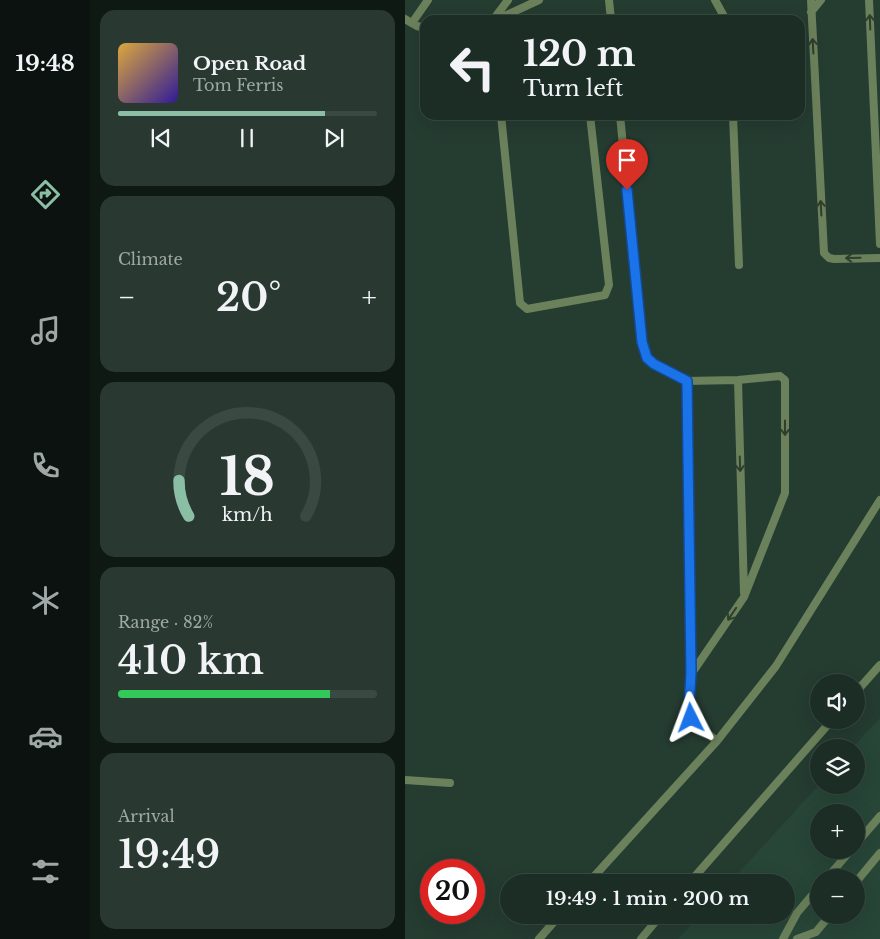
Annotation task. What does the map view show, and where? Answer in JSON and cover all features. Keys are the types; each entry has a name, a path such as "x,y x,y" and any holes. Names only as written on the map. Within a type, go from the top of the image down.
{"lane":[{"path":"409,21 428,0"},
{"path":"498,15 508,0"},
{"path":"506,15 539,0"},
{"path":"609,0 610,15"},
{"path":"715,0 723,15"},
{"path":"811,0 824,253 829,258 834,259 880,258"},
{"path":"811,12 821,0"},
{"path":"869,0 880,244"},
{"path":"871,43 880,43"},
{"path":"502,120 520,302 527,309 605,295 609,285 591,120"},
{"path":"620,120 642,342 647,358 654,364 687,381 738,380 780,376 785,380 785,493 744,597 691,673"},
{"path":"733,120 739,265"},
{"path":"738,380 744,597"},
{"path":"687,381 691,673 689,706 691,718 699,727 717,740"},
{"path":"596,874 717,740 776,666 880,500"},
{"path":"865,682 880,665"},
{"path":"697,874 824,729"},
{"path":"405,780 450,783"},
{"path":"865,834 880,816"},
{"path":"865,872 879,856"},
{"path":"835,869 843,859"},
{"path":"783,939 797,913 810,898"},
{"path":"539,939 552,924"},
{"path":"641,939 654,924"},
{"path":"797,939 817,932 823,924"}],"shaded area":[{"path":"880,718 880,939 678,939 692,924 795,924 795,874 737,874 811,794 865,794 865,739 860,739"}],"route":[{"path":"627,190 642,342 647,358 654,364 687,381 691,673 689,706 691,718"}]}
